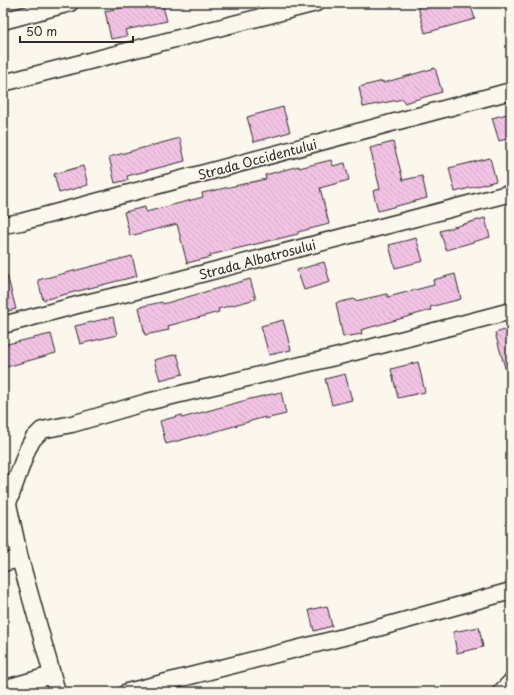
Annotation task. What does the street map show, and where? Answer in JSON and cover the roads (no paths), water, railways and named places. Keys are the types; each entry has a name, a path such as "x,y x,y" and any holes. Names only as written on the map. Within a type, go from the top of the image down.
{"street":[{"path":"3,21 70,3"},
{"path":"3,83 316,3"},
{"name":"Strada Occidentului","path":"3,225 21,222 511,91"},
{"name":"Strada Albatrosului","path":"3,325 511,193"},
{"path":"8,503 27,450 33,439 42,430 72,424 148,402 339,356 511,311"},
{"path":"3,481 20,559 57,692"},
{"path":"3,563 20,559"},
{"path":"127,692 367,631 511,591"},
{"path":"3,689 52,675"},
{"path":"501,692 511,682"}]}
